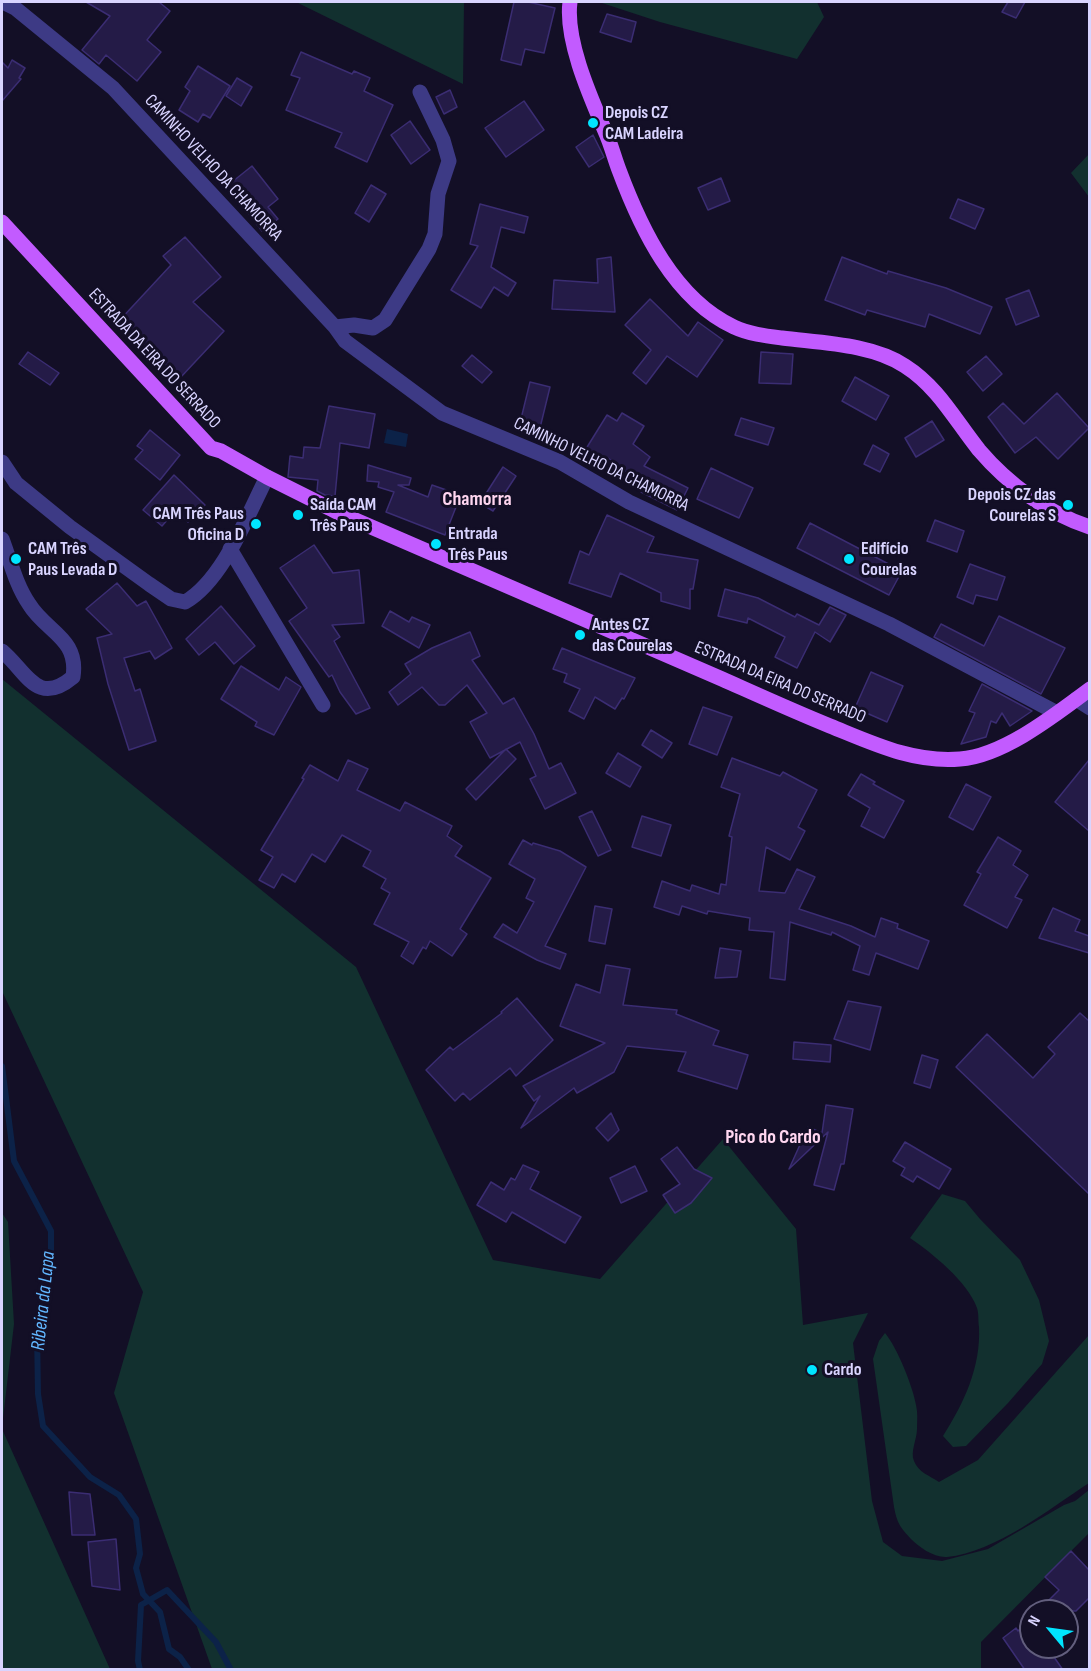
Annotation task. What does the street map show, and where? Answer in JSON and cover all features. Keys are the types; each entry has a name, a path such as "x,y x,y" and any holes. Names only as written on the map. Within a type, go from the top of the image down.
{"main road":[{"path":"570,2 572,39 598,118 619,171 643,226 665,263 687,293 703,308 742,329 757,334 880,353 905,365 936,391 979,450 1014,484 1050,510 1089,527"},
{"name":"ESTRADA DA EIRA DO SERRADO","path":"2,222 211,448 221,451 339,513 794,711 904,755 931,759 960,759 980,756 997,750 1057,713 1089,689"}],"street":[{"name":"CAMINHO VELHO DA CHAMORRA","path":"3,2 15,8 113,88 335,327 345,341 442,413 560,462 629,502 889,624 1057,713"},
{"path":"335,327 354,325 373,328 385,320 429,249 435,234 440,184 447,172 449,161 443,140 420,92"},
{"path":"2,462 16,483 37,501 140,578 171,598 185,602 199,594 218,571 267,477"},
{"path":"2,539 29,606 72,652 75,664 74,676 61,687 51,689 39,687 29,680 2,651"},
{"path":"230,549 323,705"},
{"path":"1076,699 1089,708"}],"green space":[{"path":"296,2 464,2 463,84"},
{"path":"599,2 817,2 824,17 797,59 660,22"},
{"path":"1089,154 1089,197 1071,173"},
{"path":"2,679 356,967 493,1260 600,1279 723,1139 796,1229 803,1325 868,1313 853,1343 872,1501 883,1542 902,1556 942,1561 988,1549 1064,1505 1075,1501 1089,1490 1089,1533 1024,1599 1019,1599 1019,1604 981,1642 981,1669 212,1669 114,1393 143,1292 2,991"},
{"path":"942,1194 965,1201 1020,1260 1039,1300 1049,1341 1042,1364 1008,1403 966,1446 953,1447 943,1436 958,1411 974,1370 979,1342 978,1310 958,1278 910,1238"},
{"path":"2,1213 8,1222 14,1324 2,1427"},
{"path":"885,1333 908,1378 917,1408 914,1461 921,1471 939,1482 978,1460 1089,1335 1089,1483 1021,1528 984,1547 942,1557 918,1545 902,1528 894,1507 873,1359 879,1341"},
{"path":"2,1429 110,1669 2,1669"}],"water":[{"path":"387,429 408,434 406,447 384,443"}],"building":[{"path":"86,2 159,2 170,11 147,40 161,52 137,81 106,55 99,64 82,50 110,16"},
{"path":"514,2 528,2 555,8 544,53 525,49 521,65 501,60"},
{"path":"1008,2 1025,2 1016,18 1002,12"},
{"path":"607,14 636,22 631,42 600,32"},
{"path":"301,52 352,74 354,71 370,78 364,91 393,105 367,162 335,147 342,133 286,110 300,78 291,75"},
{"path":"12,60 25,68 19,78 21,79 2,101 2,62 8,68"},
{"path":"198,66 230,86 210,118 203,114 198,122 179,110 190,91 185,87"},
{"path":"237,78 252,87 241,106 226,96"},
{"path":"450,90 457,107 444,114 436,97"},
{"path":"524,101 544,130 506,157 485,128"},
{"path":"410,121 430,150 411,164 391,135"},
{"path":"593,135 604,157 589,167 576,147"},
{"path":"252,166 278,199 268,207 278,219 262,231 227,186"},
{"path":"721,178 730,201 708,210 698,188"},
{"path":"371,185 386,194 369,222 355,213"},
{"path":"958,199 984,209 975,229 950,218"},
{"path":"480,204 528,217 524,233 501,227 491,267 516,283 508,296 494,287 481,308 451,290 478,246 470,244"},
{"path":"185,237 221,277 193,302 224,331 180,378 119,321 171,265 163,256"},
{"path":"611,257 615,312 552,309 554,280 598,283 597,259"},
{"path":"842,257 887,274 888,271 946,288 992,307 980,334 929,314 925,327 867,310 865,315 825,300"},
{"path":"1029,290 1039,316 1016,325 1006,299"},
{"path":"650,299 688,336 698,322 723,340 697,377 667,356 646,384 633,373 651,350 625,325"},
{"path":"28,352 59,373 50,385 19,364"},
{"path":"761,352 793,354 791,384 759,383"},
{"path":"472,355 492,372 482,383 462,366"},
{"path":"986,356 1002,374 983,391 967,372"},
{"path":"855,377 889,396 876,420 842,401"},
{"path":"530,382 550,387 539,432 519,427"},
{"path":"1057,393 1089,428 1058,459 1036,437 1015,453 988,417 1003,403 1024,424"},
{"path":"329,406 375,414 369,448 340,443 335,496 317,491 318,480 288,477 290,456 303,458 304,447 320,448"},
{"path":"622,413 644,426 633,444 650,457 644,466 688,488 677,510 641,492 644,485 608,458 604,464 584,452 607,415 617,421"},
{"path":"741,418 774,428 768,445 735,435"},
{"path":"932,421 944,440 916,457 905,438"},
{"path":"150,430 180,455 160,480 135,459 143,450 137,446"},
{"path":"873,445 889,454 880,472 864,464"},
{"path":"368,465 411,478 409,485 398,485 428,497 432,485 452,492 448,504 456,507 445,535 386,512 394,492 378,487 379,482 367,481"},
{"path":"503,467 516,476 493,511 480,503"},
{"path":"711,468 753,488 739,518 697,499"},
{"path":"174,475 205,505 188,522 176,510 162,526 143,510"},
{"path":"607,515 654,537 647,552 698,560 693,589 690,589 690,609 661,601 661,593 620,573 611,597 569,583 580,551 589,555"},
{"path":"935,520 964,531 957,552 927,541"},
{"name":"Edifício Courelas","path":"810,523 902,571 889,595 797,548"},
{"path":"314,545 333,573 359,570 364,623 332,625 340,637 334,641 370,708 356,714 340,692 332,675 329,677 289,621 307,608 280,568"},
{"path":"970,564 1005,577 997,600 976,595 973,604 957,597"},
{"path":"117,583 137,606 146,601 172,648 155,659 150,651 124,658 135,691 140,689 156,741 129,750 108,684 97,638 112,634 86,609"},
{"path":"725,589 758,598 795,617 797,614 819,625 830,607 846,615 830,642 815,632 797,668 775,657 785,637 748,618 747,623 718,616"},
{"path":"221,606 255,646 234,664 215,642 199,655 186,639"},
{"path":"390,611 409,622 412,617 430,625 419,648 382,626"},
{"path":"999,616 1065,648 1041,694 934,637 941,624 984,646"},
{"path":"470,632 480,656 472,660 503,704 514,698 534,734 549,769 561,763 576,793 545,809 530,779 536,776 520,742 490,758 470,722 487,713 467,685 445,705 439,705 422,687 398,705 389,692 411,674 405,664 432,648"},
{"path":"562,648 635,678 624,699 622,698 615,709 595,697 584,719 569,711 580,689 564,682 567,674 553,669"},
{"path":"241,666 279,690 286,677 301,687 274,735 255,726 257,722 221,699"},
{"path":"871,672 903,686 887,722 855,708"},
{"path":"982,684 1032,711 1010,726 1002,713 996,723 991,721 986,737 961,744 975,713 969,711"},
{"path":"703,707 732,717 717,755 689,744"},
{"path":"651,730 672,743 662,758 642,745"},
{"path":"506,749 516,759 476,800 466,789"},
{"path":"618,753 641,767 630,787 606,773"},
{"path":"732,758 780,776 783,772 817,790 798,827 805,831 790,860 766,847 759,891 785,893 797,869 815,877 799,909 851,926 875,937 881,918 898,924 897,928 929,941 918,969 876,953 869,975 853,970 860,946 832,932 831,935 790,922 785,980 770,978 774,932 749,930 750,918 708,911 707,914 682,906 679,915 654,907 662,881 690,891 692,885 719,894 721,884 726,885 732,837 729,836 740,794 721,787"},
{"path":"348,760 368,769 357,790 400,811 405,802 452,826 447,836 462,846 455,856 491,878 460,929 467,934 452,956 430,941 426,949 423,947 413,964 401,956 409,942 374,924 390,893 381,888 386,879 363,866 371,851 342,835 325,862 312,854 295,882 282,874 274,888 259,880 273,857 261,850 310,765 338,781"},
{"path":"1089,760 1089,831 1055,802"},
{"path":"861,774 875,782 873,784 904,801 884,838 861,826 870,808 848,795"},
{"path":"966,784 991,797 973,830 949,817"},
{"path":"592,811 611,850 598,856 579,817"},
{"path":"642,816 671,825 661,856 632,847"},
{"path":"998,837 1021,851 1013,865 1028,875 1015,897 1022,900 1007,928 964,905 981,874 977,872"},
{"path":"523,840 532,845 533,843 560,851 586,867 545,946 566,954 560,969 537,960 494,937 503,924 517,933 534,902 526,898 535,879 509,864"},
{"path":"595,906 612,909 605,944 589,941"},
{"path":"1053,908 1080,920 1075,931 1089,936 1089,953 1039,938"},
{"path":"720,948 741,951 737,977 715,978"},
{"path":"606,965 630,969 623,1005 677,1010 676,1014 719,1031 713,1045 748,1055 737,1089 678,1071 686,1052 627,1046 614,1072 577,1093 574,1088 521,1128 540,1096 534,1101 523,1086 605,1043 560,1026 576,984 600,993"},
{"path":"517,998 553,1040 516,1076 510,1068 470,1100 463,1093 455,1101 426,1070 450,1047 453,1050 502,1013"},
{"path":"848,1001 881,1007 870,1050 834,1039"},
{"path":"1080,1013 1089,1021 1089,1194 956,1067 987,1034 1033,1078 1055,1054 1048,1047"},
{"path":"794,1042 831,1045 830,1062 793,1059"},
{"path":"922,1055 938,1060 930,1088 914,1083"},
{"path":"826,1105 853,1109 844,1164 841,1164 834,1190 814,1185 828,1132 789,1169 808,1127 822,1133"},
{"path":"611,1113 619,1130 608,1141 596,1128"},
{"path":"905,1142 951,1169 939,1189 917,1176 913,1182 901,1175 905,1168 893,1161"},
{"path":"677,1147 694,1169 712,1178 691,1203 675,1213 663,1195 680,1184 661,1159"},
{"path":"523,1165 539,1172 530,1189 581,1217 565,1243 512,1212 506,1222 477,1205 491,1182 504,1190 511,1178 515,1180"},
{"path":"635,1166 647,1191 621,1203 610,1178"},
{"path":"69,1492 90,1494 95,1535 72,1535"},
{"path":"116,1539 120,1590 92,1586 88,1542"},
{"path":"1071,1551 1089,1570 1089,1598 1079,1608 1079,1599 1050,1599 1059,1590 1045,1577"},
{"path":"1016,1628 1019,1659 1055,1659 1063,1670 1025,1670 1003,1638"}],"waterway":[{"name":"Ribeira da Lapa","path":"2,1066 14,1161 51,1231 51,1270 37,1331 38,1394 43,1426 90,1477 119,1495 136,1519 140,1554 136,1568 143,1594 160,1612 169,1649 180,1657 189,1670"},
{"path":"140,1670 138,1661 141,1605 167,1590 216,1642 231,1670"}],"place":[{"name":"Depois CZ CAM Ladeira","path":"593,123"},
{"name":"Depois CZ das Courelas S","path":"1068,505"},
{"name":"Saída CAM Três Paus","path":"298,515"},
{"name":"CAM Três Paus Oficina D","path":"256,524"},
{"name":"Entrada Três Paus","path":"436,544"},
{"name":"CAM Três Paus Levada D","path":"16,559"},
{"name":"Edifício Courelas","path":"849,559"},
{"name":"Antes CZ das Courelas","path":"580,635"},
{"name":"Cardo","path":"812,1370"}],"district":[{"name":"Chamorra","path":"477,500"},
{"name":"Pico do Cardo","path":"773,1138"}]}
